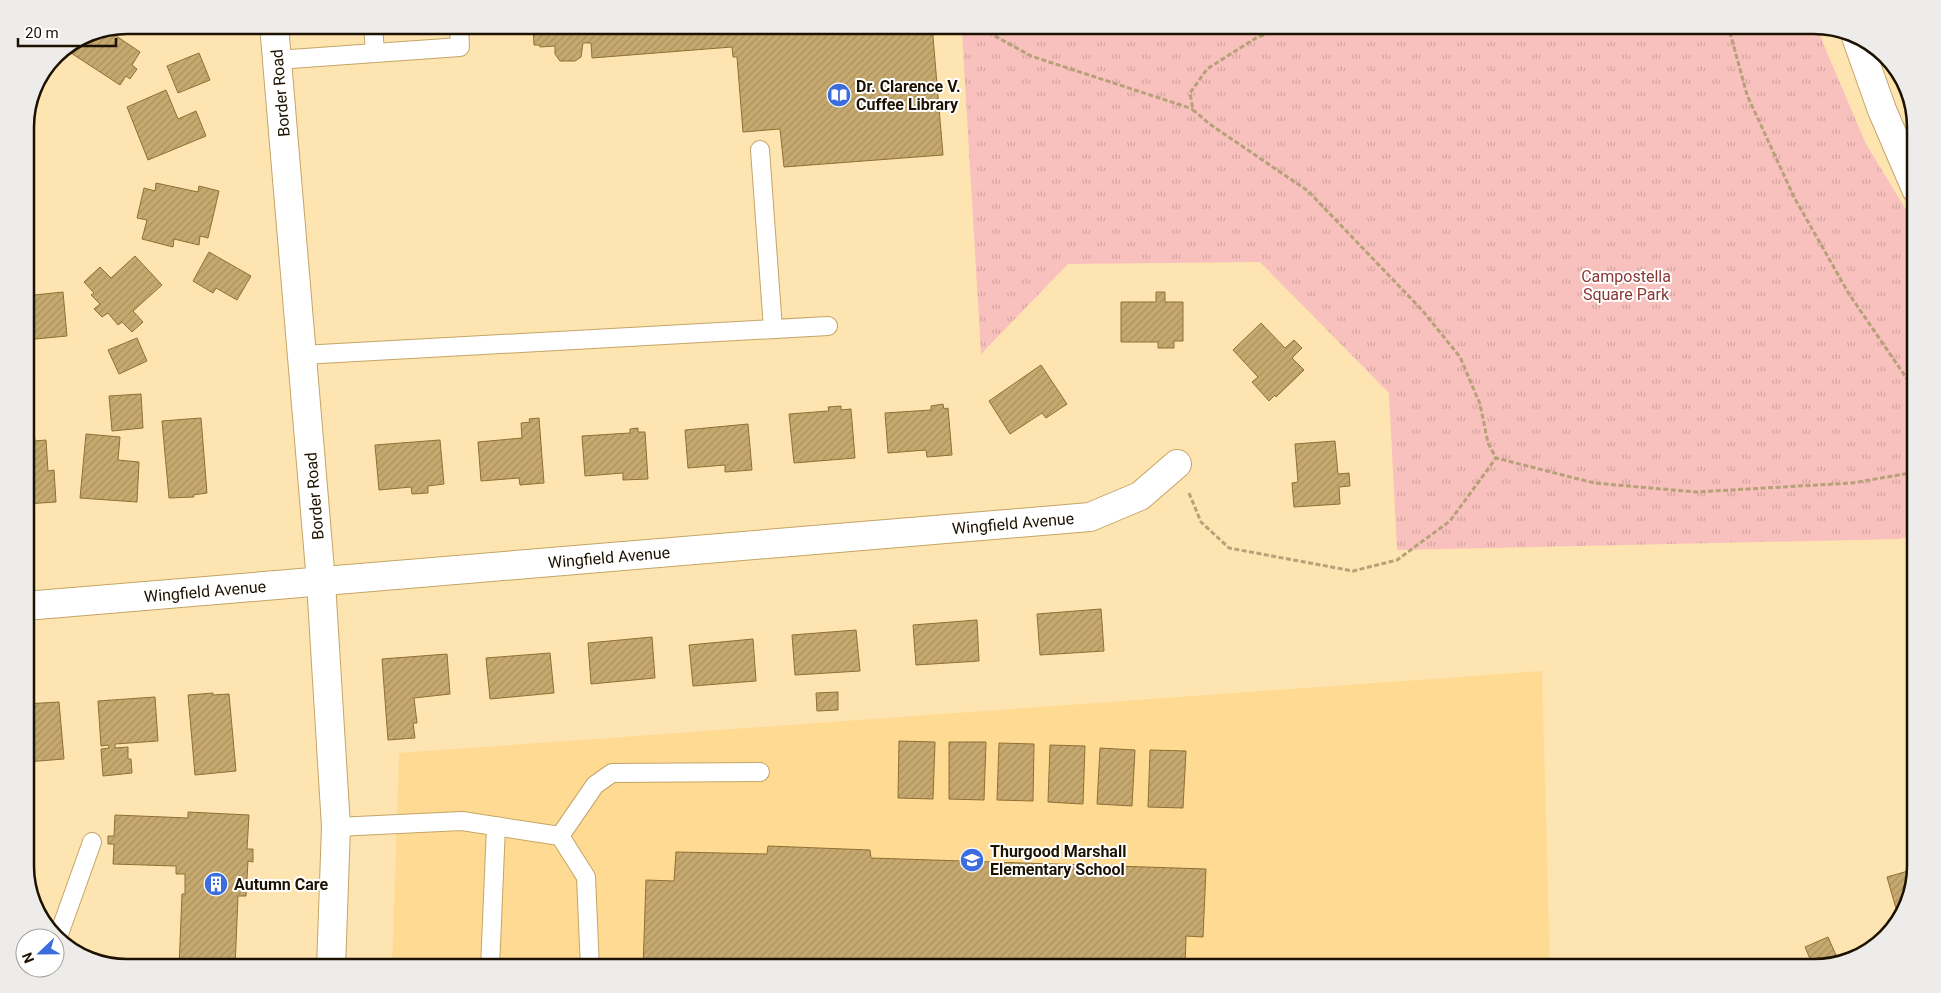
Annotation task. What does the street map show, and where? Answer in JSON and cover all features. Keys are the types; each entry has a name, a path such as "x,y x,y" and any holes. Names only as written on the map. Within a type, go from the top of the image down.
{"street":[{"name":"Border Road","path":"275,34 321,582 336,827 331,959"},
{"path":"1859,45 1882,110 1907,168"},
{"name":"Wingfield Avenue","path":"34,605 1090,517 1140,496 1177,464"}],"lane":[{"path":"374,34 375,53"},
{"path":"277,60 460,47 459,34"},
{"path":"760,150 773,329"},
{"path":"302,355 828,326"},
{"path":"560,836 595,785 612,773 760,772"},
{"path":"336,827 462,821 560,836 586,877 590,959"},
{"path":"490,959 496,826"},
{"path":"61,928 92,842"}],"path":[{"path":"991,34 1031,56 1193,110 1308,191 1422,310 1460,357 1480,404 1488,443 1496,458 1594,483 1696,492 1852,484 1907,474"},
{"path":"1193,110 1190,93 1207,69 1256,38 1267,34"},
{"path":"1730,34 1747,94 1794,197 1849,294 1907,379"},
{"path":"1177,464 1202,522 1229,548 1353,571 1397,560 1450,521 1496,458"}],"shaded area":[{"name":"Thurgood Marshall Elementary School","path":"1542,671 1550,959 392,959 399,753"}],"green space":[{"name":"Campostella Square Park","path":"962,34 1820,34 1866,144 1907,211 1907,537 1899,539 1397,550 1389,393 1260,262 1068,264 981,354"}],"building":[{"name":"Dr. Clarence V. Cuffee Library","path":"533,34 933,34 943,155 784,167 780,129 743,132 737,57 733,57 732,47 592,58 591,43 583,43 581,57 575,61 560,61 555,54 555,46 540,47 539,45 534,45"},
{"path":"115,35 140,52 132,65 137,69 130,79 126,76 120,85 71,53 85,43"},
{"path":"199,53 210,80 178,93 167,66"},
{"path":"166,90 178,119 196,111 206,136 148,160 127,107"},
{"path":"156,183 198,192 199,186 219,191 208,238 200,236 199,245 174,239 173,247 142,239 147,220 137,218 144,188 155,191"},
{"path":"209,252 251,276 237,300 216,288 213,293 193,281"},
{"path":"135,256 162,285 133,311 143,322 132,332 122,322 118,325 108,313 102,317 94,309 100,304 91,295 94,293 84,282 100,267 111,278"},
{"path":"63,292 67,336 34,339 34,295"},
{"path":"1156,292 1165,292 1165,302 1183,302 1183,341 1174,341 1174,348 1158,348 1158,342 1121,342 1121,302 1156,302"},
{"path":"1261,323 1285,348 1294,340 1302,348 1292,358 1304,370 1276,397 1275,395 1269,401 1252,382 1258,377 1233,350"},
{"path":"137,338 147,361 119,374 108,350"},
{"path":"1041,365 1067,404 1046,418 1042,413 1010,434 989,401"},
{"path":"141,394 143,428 112,431 109,396"},
{"path":"943,404 944,409 948,408 952,455 927,457 926,450 888,453 885,413 931,410 931,406"},
{"path":"841,406 841,410 851,409 855,458 794,463 789,414 829,411 828,407"},
{"path":"201,418 207,493 193,495 194,497 169,498 162,421"},
{"path":"539,418 544,483 520,485 519,478 481,481 478,442 522,438 521,423 530,422 529,419"},
{"path":"748,424 752,470 725,472 725,465 688,468 685,430"},
{"path":"638,428 638,432 645,432 648,479 623,480 623,473 585,476 582,436 630,433 630,429"},
{"path":"34,431 35,441 46,440 48,471 54,470 56,502 34,503"},
{"path":"86,434 120,437 118,460 139,462 137,502 80,498"},
{"path":"440,440 444,484 428,486 428,493 412,494 411,487 379,490 375,445"},
{"path":"1335,441 1338,474 1349,473 1350,486 1339,487 1340,504 1294,507 1292,483 1298,482 1295,444"},
{"path":"1101,609 1104,651 1040,655 1037,614"},
{"path":"977,620 979,661 916,665 913,625"},
{"path":"856,630 860,671 795,675 792,635"},
{"path":"652,637 655,678 591,684 588,643"},
{"path":"753,639 756,681 693,686 689,645"},
{"path":"550,653 554,693 490,699 486,658"},
{"path":"447,654 450,694 414,698 417,723 413,723 415,738 388,740 382,659"},
{"path":"838,692 838,710 817,711 816,693"},
{"path":"213,693 213,695 229,694 236,771 195,775 188,695"},
{"path":"155,697 158,741 115,744 115,748 128,747 128,759 131,759 132,773 103,776 101,749 109,748 108,745 101,746 98,701"},
{"path":"59,702 64,759 34,761 34,703"},
{"path":"899,741 935,742 933,799 898,798"},
{"path":"949,742 986,742 984,800 949,799"},
{"path":"999,743 1034,744 1033,801 997,800"},
{"path":"1050,745 1085,746 1083,804 1048,802"},
{"path":"1100,748 1135,750 1132,806 1097,804"},
{"path":"1150,750 1186,751 1183,808 1148,807"},
{"name":"Autumn Care","path":"188,812 249,815 247,849 253,849 253,862 248,861 246,896 238,896 235,959 179,959 182,894 185,894 185,874 176,874 176,866 113,864 114,844 108,844 108,836 114,836 115,815 188,818"},
{"path":"768,846 870,850 871,858 1206,869 1203,937 1186,936 1185,959 643,959 646,880 674,881 676,852 767,854"},
{"path":"1907,871 1905,885 1897,910 1887,877"},
{"path":"1828,937 1837,956 1810,959 1805,947"}],"place":[{"name":"Dr. Clarence V. Cuffee Library","path":"839,95"},
{"name":"Thurgood Marshall Elementary School","path":"972,860"},
{"name":"Autumn Care","path":"216,884"}]}
